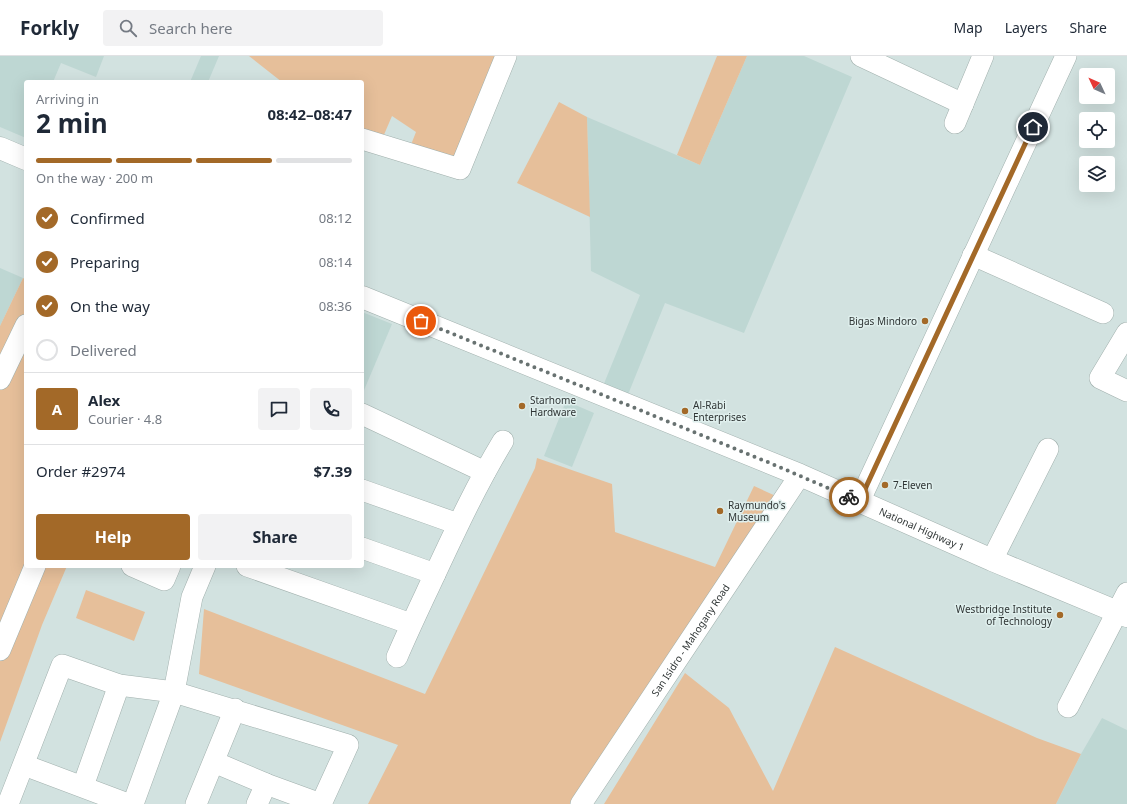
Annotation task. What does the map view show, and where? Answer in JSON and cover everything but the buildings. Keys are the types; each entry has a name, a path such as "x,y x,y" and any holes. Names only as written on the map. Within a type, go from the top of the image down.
{"highway":[{"path":"0,148 24,158"},
{"name":"National Highway 1","path":"364,298 800,475 992,560 1124,607"}],"street":[{"path":"364,140 460,169 506,56"},
{"path":"861,56 963,104"},
{"path":"955,123 983,56"},
{"path":"859,502 1066,56"},
{"path":"973,255 1103,313"},
{"path":"0,379 24,329"},
{"path":"1127,333 1100,378 1127,391"},
{"path":"364,415 485,472"},
{"path":"397,657 458,524 503,441"},
{"path":"992,560 1048,448"},
{"name":"San Isidro - Mahogany Road","path":"581,804 800,475"},
{"path":"364,491 458,524"},
{"path":"364,549 435,574"},
{"path":"0,650 34,568"},
{"path":"137,568 164,580 169,568"},
{"path":"133,804 174,692 192,597 204,568"},
{"path":"260,568 411,624"},
{"path":"1068,707 1124,607"},
{"path":"8,804 62,665 119,684 174,692 235,709 348,745 321,804 266,784 214,762"},
{"path":"83,786 119,684"},
{"path":"196,804 235,709"},
{"path":"24,765 128,804"},
{"path":"257,804 266,784"}],"shaded area":[{"path":"0,56 104,56 96,77 61,63 54,80 24,80 24,137 0,127"},
{"path":"201,56 219,56 209,80 191,80"},
{"path":"249,56 510,56 463,179 405,160 416,132 392,116 380,144 364,138 364,80 279,80"},
{"path":"717,56 747,56 700,165 677,155"},
{"path":"747,56 804,56 852,77 744,333 665,303 627,397 603,386 640,295 591,271 587,117 700,165"},
{"path":"559,102 587,117 590,217 517,183"},
{"path":"0,268 23,278 0,326"},
{"path":"23,278 24,568 66,568 42,625 0,742 0,326"},
{"path":"364,313 392,324 364,390"},
{"path":"566,401 594,413 572,467 544,456"},
{"path":"537,458 612,484 615,532 715,567 754,486 778,497 573,804 368,804 398,745 199,674 204,609 425,694 535,468"},
{"path":"86,590 145,612 134,641 76,618"},
{"path":"835,647 1037,738 1081,754 1056,804 604,804 685,673 729,708 773,791"},
{"path":"1102,718 1127,730 1127,804 1056,804 1081,754"}],"way so far":[{"path":"421,321 800,475 849,497"}],"place":[{"name":"Bigas Mindoro","path":"925,321"},
{"name":"Starhome Hardware","path":"522,406"},
{"name":"Al-Rabi Enterprises","path":"685,411"},
{"name":"7-Eleven","path":"885,485"},
{"name":"Raymundo's Museum","path":"720,511"},
{"name":"Westbridge Institute of Technology","path":"1060,615"}],"route":[{"path":"849,497 859,502 1033,127"}]}
